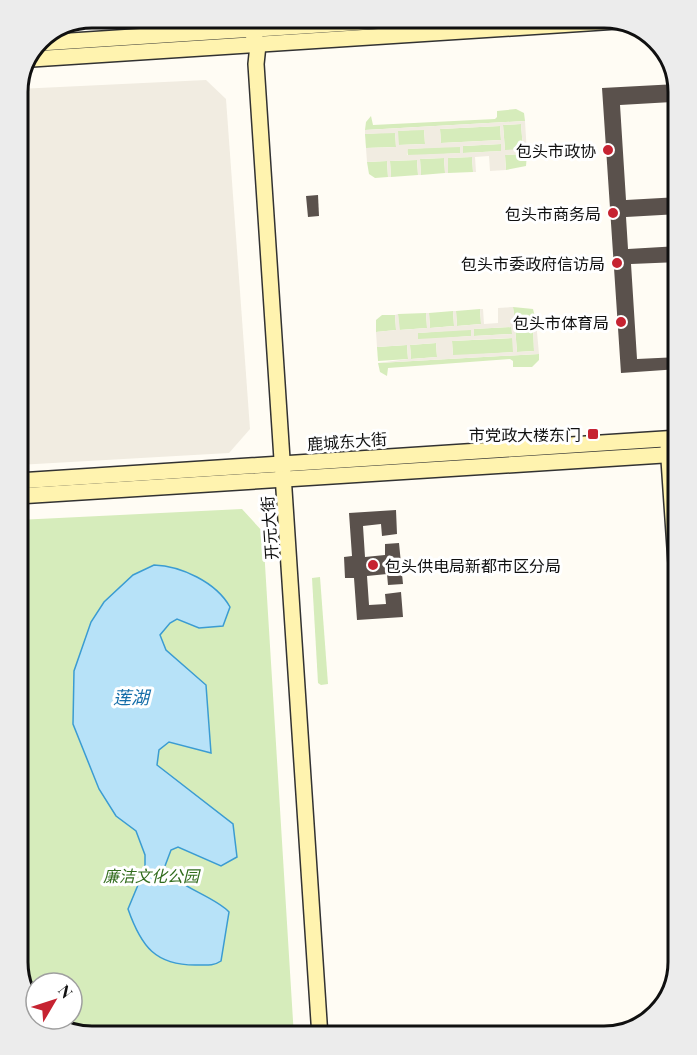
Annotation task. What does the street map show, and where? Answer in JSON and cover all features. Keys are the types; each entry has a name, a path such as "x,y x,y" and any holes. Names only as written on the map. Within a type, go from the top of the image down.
{"main road":[{"path":"53,42 203,28"},
{"name":"开元大街","path":"252,28 258,45 256,64 319,1026"},
{"path":"39,59 501,29"},
{"name":"鹿城东大街","path":"29,495 668,439"},
{"name":"鹿城东大街","path":"29,481 668,454"}],"green space":[{"path":"516,109 524,113 525,121 365,130 366,122 371,116 373,125 495,119 497,111"},
{"path":"521,124 523,150 505,150 503,125"},
{"path":"500,126 501,140 441,143 440,129"},
{"path":"424,129 425,144 398,145 398,131"},
{"path":"395,132 396,147 366,148 365,134"},
{"path":"501,144 502,151 463,153 463,146"},
{"path":"460,146 461,153 408,156 407,149"},
{"path":"527,154 526,166 506,170 505,155"},
{"path":"472,157 473,172 448,173 447,158"},
{"path":"444,158 445,173 421,175 420,159"},
{"path":"417,160 418,175 391,177 390,161"},
{"path":"387,161 388,177 375,178 369,174 367,162"},
{"path":"513,307 533,309 536,321 515,323"},
{"path":"480,309 481,324 457,326 456,311"},
{"path":"453,311 454,326 430,328 429,313"},
{"path":"426,313 427,328 399,330 398,314"},
{"path":"382,315 395,315 396,330 376,332 376,320"},
{"path":"533,326 534,351 517,352 515,327"},
{"path":"512,327 512,334 474,336 473,329"},
{"path":"471,329 471,336 418,340 418,333"},
{"path":"513,338 513,352 453,356 452,341"},
{"path":"436,343 437,357 411,359 410,345"},
{"path":"407,345 408,359 378,361 377,347"},
{"path":"539,354 539,360 532,367 513,367 513,361 510,359 388,368 387,376 380,372 378,363"},
{"name":"廉洁文化公园","path":"242,509 263,532 293,1026 84,1025 84,971 29,971 29,519"},
{"path":"320,577 328,684 321,685 318,683 312,578"}],"shaded area":[{"path":"206,80 226,99 250,429 229,453 29,464 29,88"},
{"path":"525,121 527,154 505,155 506,170 490,171 489,156 475,157 476,172 473,172 472,157 448,158 448,173 445,173 444,158 420,159 421,175 418,175 417,160 390,161 391,177 388,177 387,161 367,162 366,148 396,147 395,133 365,134 365,130","holes":["521,124 523,149 505,150 503,125","500,126 501,140 441,143 440,129","424,130 425,144 399,145 398,131","501,144 501,151 463,153 463,146","460,147 460,153 407,155 408,149"]},
{"path":"513,307 515,322 536,321 539,354 378,363 408,359 407,345 377,347 376,332 396,330 395,315 398,314 400,330 427,328 426,313 429,313 430,328 454,326 453,311 456,311 457,326 481,324 480,309 483,309 484,324 498,323 498,308","holes":["533,326 534,351 517,352 515,327","511,327 512,334 474,336 474,329","471,330 471,336 418,339 418,333","512,338 513,352 453,355 452,341","436,343 437,357 411,359 410,345"]}],"water":[{"name":"莲湖","path":"154,565 175,568 197,577 216,590 230,607 223,626 199,628 177,619 170,623 160,635 166,650 206,685 211,753 169,742 159,750 157,765 233,824 237,857 221,866 178,847 171,850 165,866 176,879 229,912 221,961 213,964 171,962 152,951 138,933 128,909 145,868 145,855 136,831 116,816 99,789 73,724 74,671 91,622 104,602 133,575"}],"building":[{"path":"668,84 668,102 620,105 626,200 668,198 668,215 626,217 628,249 668,247 668,262 631,264 637,359 668,358 668,370 621,373 602,88"},
{"path":"318,195 319,216 308,217 306,196"},
{"name":"包头供电局新都市区分局","path":"396,510 397,534 382,536 381,524 363,526 365,557 385,555 385,544 399,543 403,584 388,585 387,574 367,576 369,605 386,604 385,594 401,592 403,617 357,620 354,578 345,578 344,557 352,556 349,513"}],"place":[{"name":"包头市政协","path":"608,150"},
{"name":"包头市商务局","path":"613,213"},
{"name":"包头市委政府信访局","path":"617,263"},
{"name":"包头市体育局","path":"621,322"},
{"name":"市党政大楼东门","path":"593,434"},
{"name":"包头供电局新都市区分局","path":"373,565"}]}
